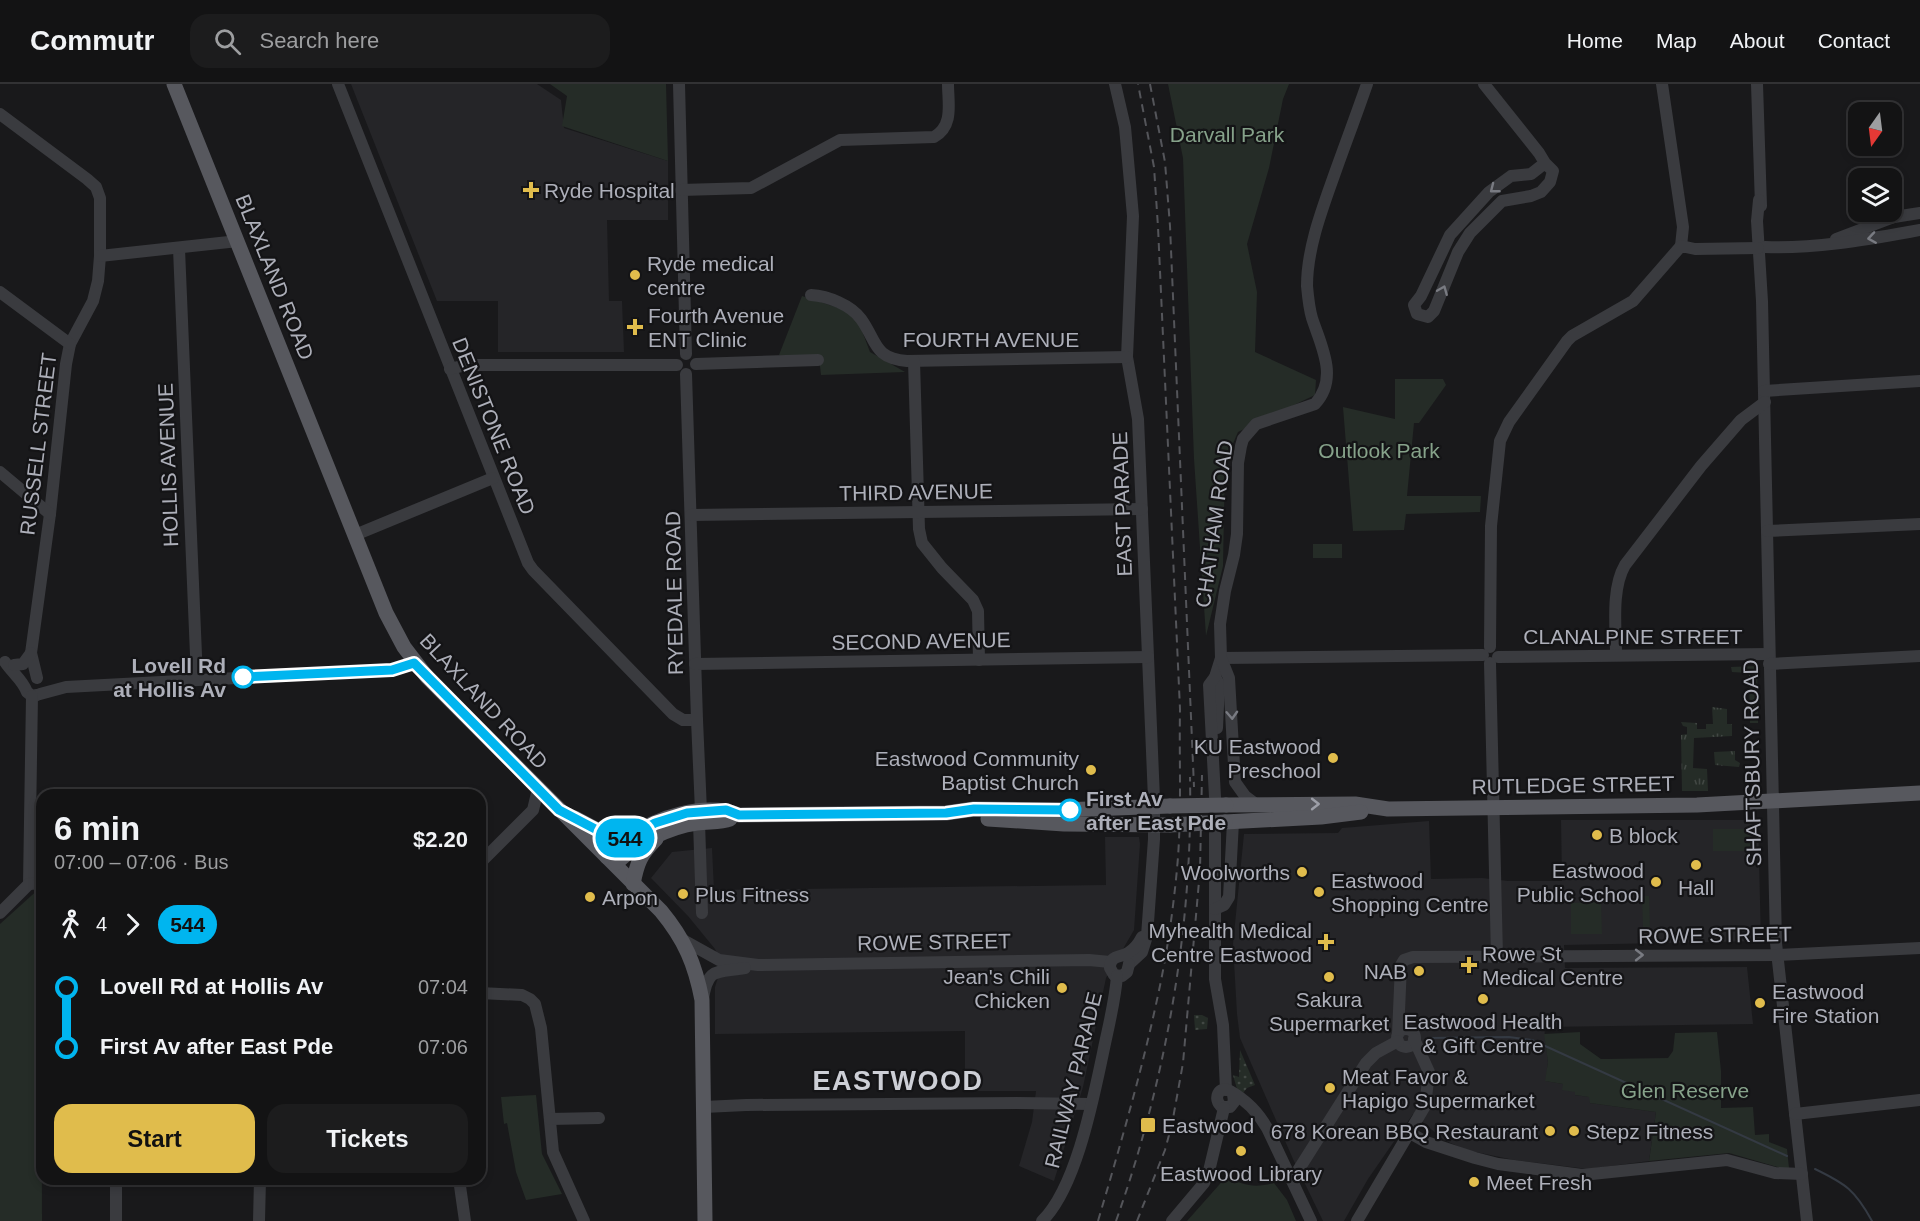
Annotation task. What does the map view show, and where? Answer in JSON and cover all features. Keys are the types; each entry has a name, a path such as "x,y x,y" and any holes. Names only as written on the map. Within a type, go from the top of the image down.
{"main road":[{"name":"BLAXLAND ROAD","path":"174,84 394,631 414,663 661,911 683,940 696,971 702,1000 705,1221"},
{"name":"RUTLEDGE STREET","path":"946,813 974,809 1061,810 1154,807 1220,801 1257,805 1354,804 1388,809 1697,805 1920,793"},
{"path":"1220,801 1233,813 1224,826"},
{"path":"610,861 627,838 663,820 700,817 726,820 739,815 946,813 975,818 1046,823 1224,826 1388,809"},
{"path":"559,810 605,834 627,838"},
{"path":"610,861 642,842 700,817"},
{"path":"633,884 640,857 660,835"}],"street":[{"name":"DENISTONE ROAD","path":"338,84 528,563 673,714 682,720 697,720"},
{"path":"679,84 686,354"},
{"path":"681,190 751,188 840,140 934,137 941,133 948,121 948,84"},
{"name":"EAST PARADE","path":"1115,84 1125,127 1133,216 1127,357 1138,419 1154,807 1144,947 1139,956 1129,964"},
{"name":"CHATHAM ROAD","path":"1257,805 1245,796 1235,782 1229,676 1221,658 1220,624 1237,534 1238,463 1243,438 1256,424 1315,404 1326,389 1327,362 1309,305 1307,284 1311,254 1319,216 1367,84"},
{"path":"1484,84 1539,153 1545,164 1553,171 1550,182 1541,192 1531,196 1502,201 1470,233 1458,252 1434,311 1428,317 1417,314 1414,305 1421,296 1450,235 1489,192 1511,176 1531,174 1545,164"},
{"path":"1497,956 1490,655 1491,526 1497,458 1503,432 1567,341 1633,301 1681,246 1683,227 1662,84"},
{"name":"SHAFTSBURY ROAD","path":"1757,84 1760,200 1763,219 1761,248 1765,284 1762,301 1777,955 1808,1221"},
{"name":"RUSSELL STREET","path":"0,114 96,187 100,198 98,281 93,301 70,344 66,364 32,653 34,685 29,884"},
{"path":"1824,245 1886,220 1920,213"},
{"path":"1681,246 1695,249 1786,248 1824,245 1920,230"},
{"path":"100,256 238,241"},
{"name":"HOLLIS AVENUE","path":"179,249 197,679"},
{"path":"0,292 70,344"},
{"name":"FOURTH AVENUE","path":"811,295 841,304 854,312 860,317 875,347 881,353 896,360 1127,357"},
{"path":"676,364 680,357 686,354"},
{"path":"676,364 679,370 686,374 694,370 696,364 694,358 686,354"},
{"path":"696,364 818,360"},
{"path":"914,361 917,511 922,543 973,600 978,611 979,660"},
{"path":"450,369 466,365 676,364"},
{"name":"RYEDALE ROAD","path":"686,374 702,913"},
{"path":"1616,654 1617,587 1625,565 1707,459 1764,396 1920,381"},
{"path":"0,472 50,514"},
{"path":"355,535 494,478"},
{"name":"THIRD AVENUE","path":"691,515 1142,509"},
{"path":"1767,531 1920,524"},
{"path":"32,653 24,663 6,662 10,670 34,685 66,687 392,670 414,663"},
{"name":"CLANALPINE STREET","path":"1221,658 1616,654 1769,659 1920,656"},
{"name":"SECOND AVENUE","path":"695,664 1148,657"},
{"path":"1220,801 1214,762 1219,684 1215,677 1221,658"},
{"path":"486,857 533,810 538,789"},
{"path":"1215,909 1224,905 1229,897 1224,826"},
{"path":"1224,826 1215,909 1215,979 1230,1092"},
{"path":"0,913 29,884 36,883"},
{"name":"EAST PARADE","path":"1114,959 1134,949 1147,925"},
{"name":"ROWE STREET","path":"683,940 719,960 758,965"},
{"name":"ROWE STREET","path":"1405,1038 1401,965 1404,960 1413,957 1777,955 1920,948"},
{"path":"1114,959 1126,959 1129,964 1125,974 1117,976 1111,971 1114,959"},
{"name":"ROWE STREET","path":"702,1000 707,979 712,975 720,971 758,965 1114,959"},
{"name":"RAILWAY PARADE","path":"1042,1221 1056,1204 1067,1184 1091,1104 1107,1035 1117,976"},
{"path":"486,993 522,995 535,1004 539,1015 553,1152 584,1221"},
{"path":"1292,1180 1366,1063 1376,1053 1405,1038 1429,1072 1425,1106 1358,1221"},
{"path":"1259,1114 1226,1108 1218,1104 1216,1098 1220,1091 1230,1092 1252,1106 1259,1114 1311,1221"},
{"path":"1795,1114 1920,1100"},
{"path":"704,1107 1091,1104"},
{"path":"1172,1221 1204,1183 1226,1108"},
{"path":"550,1119 599,1118"},
{"path":"1410,1133 1426,1142 1498,1164 1582,1175 1727,1160 1775,1173 1802,1174"},
{"path":"116,1185 116,1221"},
{"path":"260,1185 260,1221"},
{"path":"460,1185 465,1221"}],"shaded area":[{"name":"Ryde Hospital","path":"351,84 537,84 561,100 564,128 668,161 668,220 607,220 609,301 622,301 624,352 498,352 498,301 437,301"},
{"path":"1561,820 1758,820 1761,941 1564,945 1565,968 1747,967 1753,1024 1544,1027 1548,1062 1546,1081 1563,1084 1575,1092 1575,1095 1590,1097 1590,1103 1656,1112 1649,1161 1588,1169 1514,1160 1466,1150 1444,1140 1413,1114 1368,1179 1344,1221 1323,1221 1240,1038 1233,944 1244,834 1338,833 1342,828 1429,821 1431,879 1562,881"},
{"path":"1105,837 1139,837 1134,930 1106,978 1083,1087 1054,1181 1019,1166 1032,1122 1036,1091 965,1091 965,1031 715,1034 715,987 720,971 715,949 688,916 651,878 672,852 712,848 714,890 1106,885"}],"green space":[{"path":"550,84 666,84 668,161 562,126 567,96"},
{"name":"Darvall Park","path":"1168,84 1289,84 1283,99 1269,168 1247,244 1257,292 1255,352 1316,380 1315,395 1238,432 1225,462 1223,566 1206,636 1194,459 1183,158"},
{"path":"802,296 848,311 859,323 870,352 905,372 821,375 819,357 779,355"},
{"name":"Outlook Park","path":"1395,379 1443,379 1446,385 1419,423 1414,423 1407,496 1481,496 1480,512 1406,514 1404,530 1353,531 1343,407 1395,419"},
{"path":"1313,544 1342,544 1342,558 1313,558"},
{"path":"1757,666 1758,723 1750,723 1749,673 1732,672 1731,667"},
{"path":"1712,707 1727,709 1727,724 1732,724 1732,736 1694,738 1693,768 1707,769 1708,791 1682,791 1681,735 1687,734 1687,727 1681,722 1697,723 1697,729 1706,729 1706,724 1713,724"},
{"path":"1735,751 1735,760 1740,763 1739,767 1715,765 1714,752"},
{"path":"1713,829 1751,829 1751,851 1713,851"},
{"path":"36,892 36,1185 42,1185 42,1221 0,1221 0,924"},
{"path":"1642,896 1649,896 1650,927 1643,927"},
{"path":"1601,902 1602,934 1571,934 1571,903"},
{"path":"1194,1015 1208,1018 1207,1029 1195,1030"},
{"name":"Glen Reserve","path":"1580,1032 1580,1044 1601,1059 1606,1059 1668,1058 1673,1051 1675,1033 1717,1032 1721,1071 1721,1108 1753,1107 1755,1135 1769,1134 1769,1142 1787,1149 1789,1168 1784,1169 1729,1153 1649,1161 1656,1112 1590,1103 1589,1097 1562,1090 1563,1084 1545,1081 1548,1062 1544,1034"},
{"path":"1240,1050 1255,1085 1247,1088 1243,1093 1237,1089 1233,1075 1239,1077"},
{"path":"536,1095 542,1154 562,1194 526,1200 516,1172 507,1123 504,1124 501,1097"},
{"path":"1227,1176 1249,1185 1274,1183 1287,1200 1296,1221 1187,1221"}],"waterway":[{"path":"1427,1038 1509,1037 1532,1040 1787,1156"},
{"path":"1815,1169 1849,1189 1872,1221"}],"railway":[{"path":"1098,1221 1138,1080 1161,980 1174,901 1179,829 1180,709 1158,227 1154,167 1138,84"},
{"path":"1150,84 1165,162 1170,226 1194,787"},
{"path":"1137,1221 1165,1150 1183,1063 1200,870 1202,775"},
{"path":"1116,1221 1149,1113 1173,1002 1187,890 1190,777"}],"bus line":[{"name":"544","path":"243,677 392,670 414,663 559,810 610,836 627,838 663,820 701,811 726,810 739,815 946,813 974,809 1070,810"}],"place":[{"name":"Ryde Hospital","path":"531,190"},
{"name":"Ryde medical centre","path":"635,275"},
{"name":"Fourth Avenue ENT Clinic","path":"635,327"},
{"name":"Lovell Rd at Hollis Av","path":"243,677"},
{"name":"KU Eastwood Preschool","path":"1333,758"},
{"name":"Eastwood Community Baptist Church","path":"1091,770"},
{"name":"First Av after East Pde","path":"1070,810"},
{"name":"B block","path":"1597,835"},
{"name":"Hall","path":"1696,865"},
{"name":"Woolworths","path":"1302,872"},
{"name":"Eastwood Public School","path":"1656,882"},
{"name":"Eastwood Shopping Centre","path":"1319,892"},
{"name":"Plus Fitness","path":"683,894"},
{"name":"Arpon","path":"590,897"},
{"name":"Myhealth Medical Centre Eastwood","path":"1326,942"},
{"name":"Rowe St Medical Centre","path":"1469,965"},
{"name":"NAB","path":"1419,971"},
{"name":"Sakura Supermarket","path":"1329,977"},
{"name":"Jean's Chili Chicken","path":"1062,988"},
{"name":"Eastwood Health & Gift Centre","path":"1483,999"},
{"name":"Eastwood Fire Station","path":"1760,1003"},
{"name":"Meat Favor & Hapigo Supermarket","path":"1330,1088"},
{"name":"Eastwood","path":"1148,1125"},
{"name":"678 Korean BBQ Restaurant","path":"1550,1131"},
{"name":"Stepz Fitness","path":"1574,1131"},
{"name":"Eastwood Library","path":"1241,1151"},
{"name":"Meet Fresh","path":"1474,1182"}],"district":[{"name":"EASTWOOD","path":"898,1081"}]}
